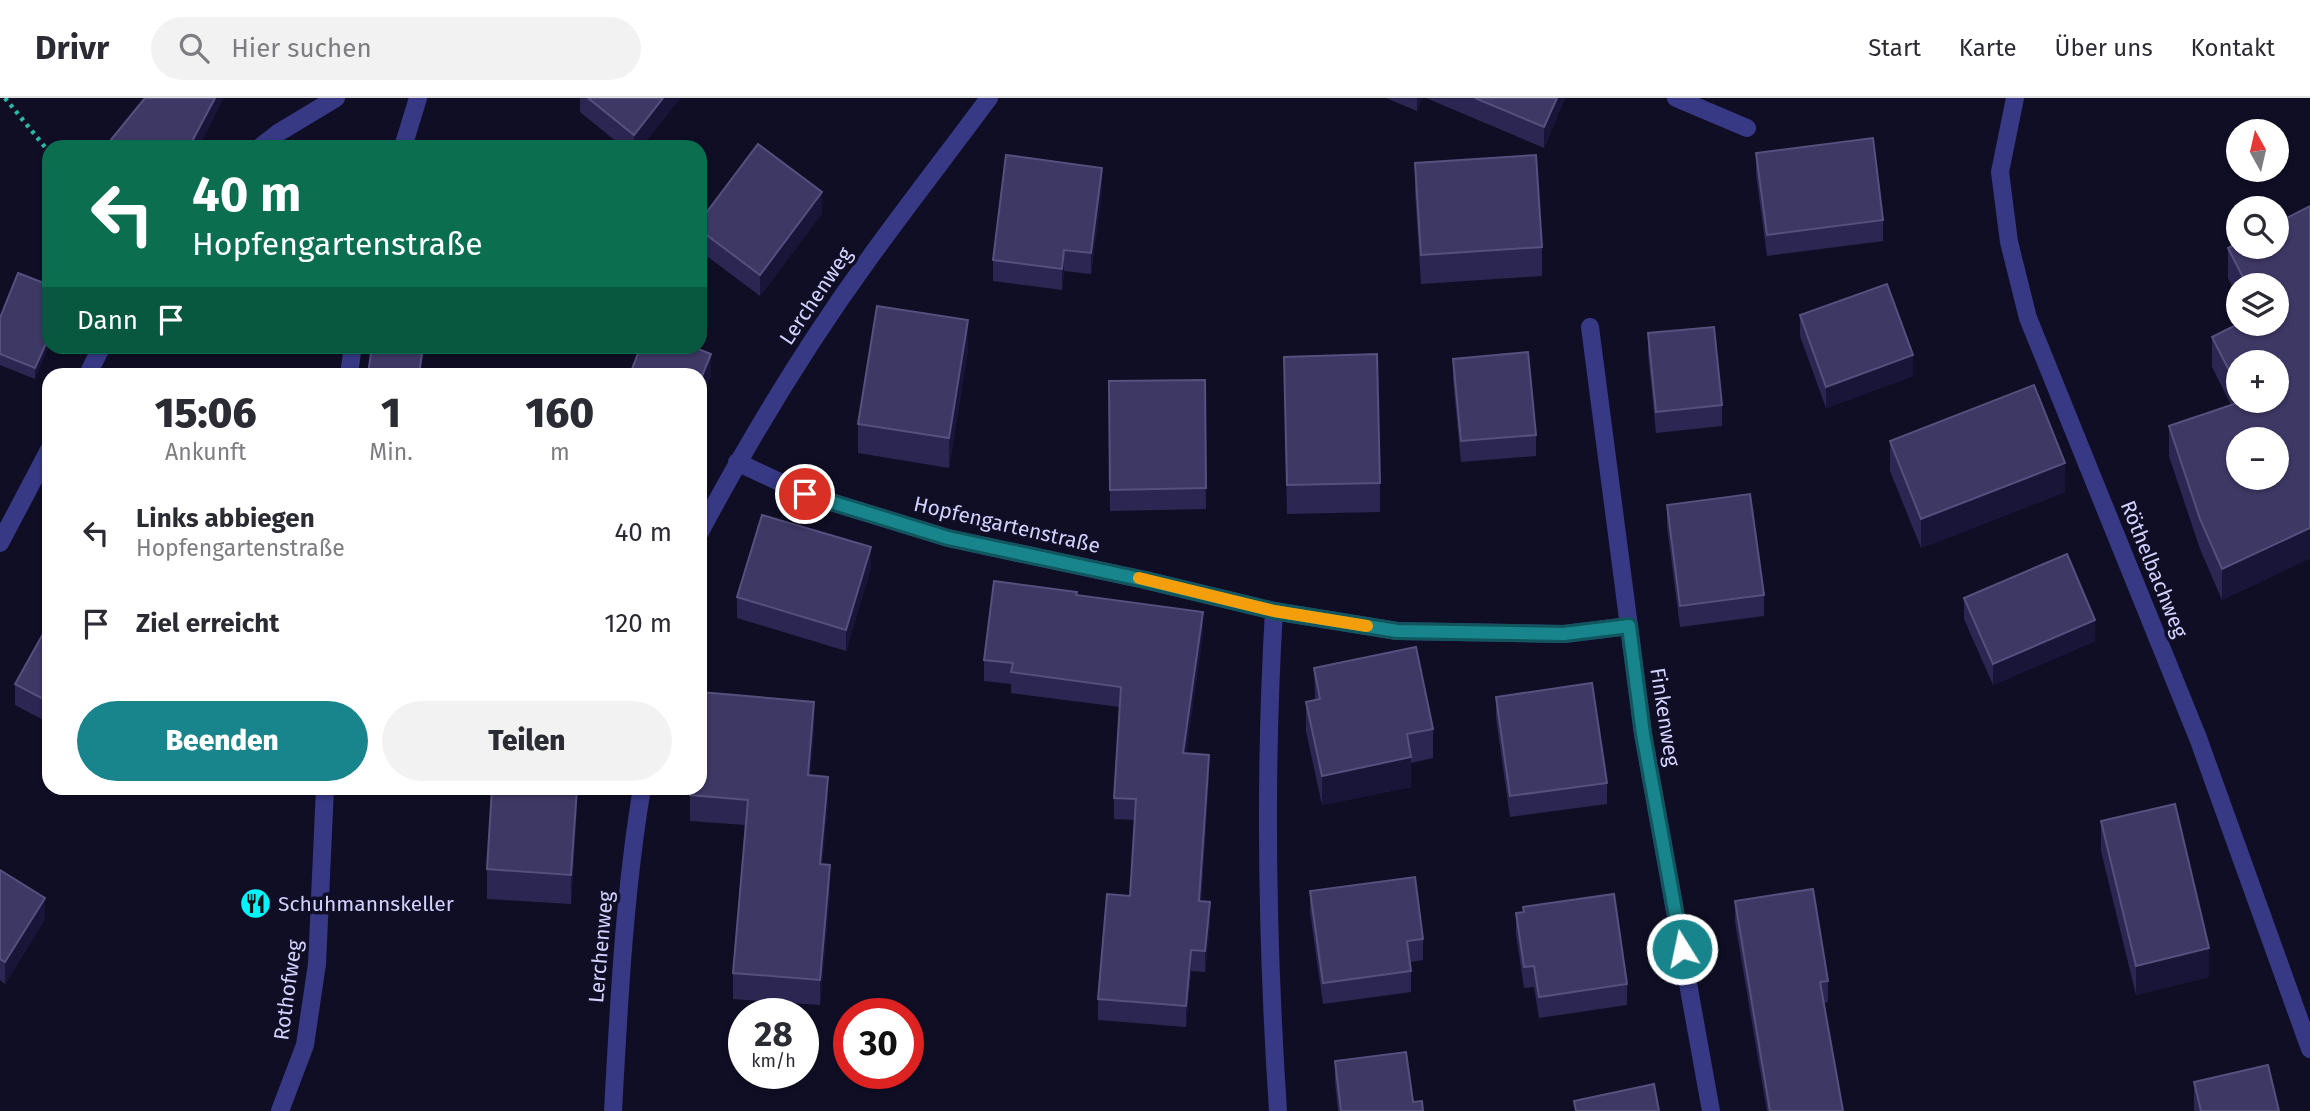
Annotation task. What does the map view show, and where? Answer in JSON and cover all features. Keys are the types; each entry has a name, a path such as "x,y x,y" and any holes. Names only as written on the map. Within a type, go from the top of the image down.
{"street":[{"path":"269,140 336,98"},
{"path":"405,140 418,98"},
{"name":"Lerchenweg","path":"707,520 737,462 791,374 867,262 989,98"},
{"path":"1676,98 1747,128"},
{"name":"Röthelbachweg","path":"2015,98 2000,172 2008,242 2028,318 2199,738 2310,1049"},
{"name":"Finkenweg","path":"1590,327 1643,734 1711,1111"},
{"name":"Hopfengartenstraße","path":"737,462 805,494 948,538 1274,611 1411,632 1564,634 1629,626"},
{"path":"0,543 42,463"},
{"path":"1274,611 1269,694 1268,859 1279,1111"},
{"name":"Rothofweg","path":"280,1111 305,1045 317,964 325,795"},
{"name":"Lerchenweg","path":"613,1111 619,990 632,849 641,795"}],"path":[{"path":"5,98 42,143"}],"building":[{"path":"145,98 215,98 193,140 111,140"},
{"path":"588,98 663,98 634,135"},
{"path":"1475,98 1557,98 1544,127"},
{"path":"1873,138 1883,220 1767,235 1756,153"},
{"path":"758,144 822,192 760,275 707,235 707,212"},
{"path":"1006,155 1102,168 1091,253 1064,250 1062,269 993,260"},
{"path":"1536,155 1542,247 1421,255 1415,163"},
{"path":"2310,206 2310,528 2222,569 2200,519 2169,426 2226,407 2226,413 2289,413 2289,350 2226,350 2226,364 2212,337 2226,330 2226,336 2289,336 2289,273 2241,273 2234,259 2289,259 2289,217"},
{"path":"18,273 42,282 42,352 35,368 0,354 0,318"},
{"path":"1887,284 1913,355 1826,387 1800,315"},
{"path":"877,306 968,320 949,438 858,424"},
{"path":"1714,327 1722,405 1656,412 1648,333"},
{"path":"1528,352 1536,435 1461,441 1453,359"},
{"path":"371,354 422,354 420,368 369,368"},
{"path":"638,354 711,354 705,368 632,368"},
{"path":"1377,354 1380,483 1287,485 1284,357"},
{"path":"1205,380 1206,488 1110,490 1109,381"},
{"path":"2034,385 2065,463 1921,519 1890,441"},
{"path":"1750,494 1764,595 1680,606 1667,505"},
{"path":"762,515 871,547 846,630 737,597"},
{"path":"2067,554 2095,620 1993,664 1964,598"},
{"path":"994,581 1203,612 1183,753 1209,755 1199,901 1210,902 1205,951 1191,950 1186,1006 1098,999 1107,894 1130,896 1136,799 1114,798 1121,687 1011,672 1013,663 984,660"},
{"path":"42,636 42,698 15,684"},
{"path":"1416,647 1433,729 1407,734 1411,757 1322,776 1306,702 1320,699 1314,668"},
{"path":"1592,683 1607,783 1510,796 1496,697"},
{"path":"707,693 814,702 808,775 828,777 820,864 830,865 820,980 733,973 748,800 690,795 707,795"},
{"path":"492,795 577,795 571,875 487,869"},
{"path":"2175,804 2209,948 2136,966 2101,821"},
{"path":"0,870 45,898 5,962 0,959"},
{"path":"1415,877 1423,939 1407,941 1411,971 1323,983 1310,891"},
{"path":"1813,889 1828,981 1820,982 1843,1111 1770,1111 1735,901"},
{"path":"1614,894 1627,984 1539,997 1534,966 1524,967 1516,913 1524,912 1523,907"},
{"path":"1406,1052 1413,1102 1422,1101 1423,1111 1341,1111 1335,1061"},
{"path":"2268,1065 2279,1111 2201,1111 2194,1082"},
{"path":"1654,1084 1659,1111 1576,1111 1574,1101"}],"slow traffic":[{"path":"1139,578 1274,611 1367,626"}],"place":[{"name":"Schuhmannskeller","path":"255,904"}],"route":[{"path":"805,494 948,538 1274,611 1397,631 1564,634 1629,626 1643,734 1682,949"}]}
